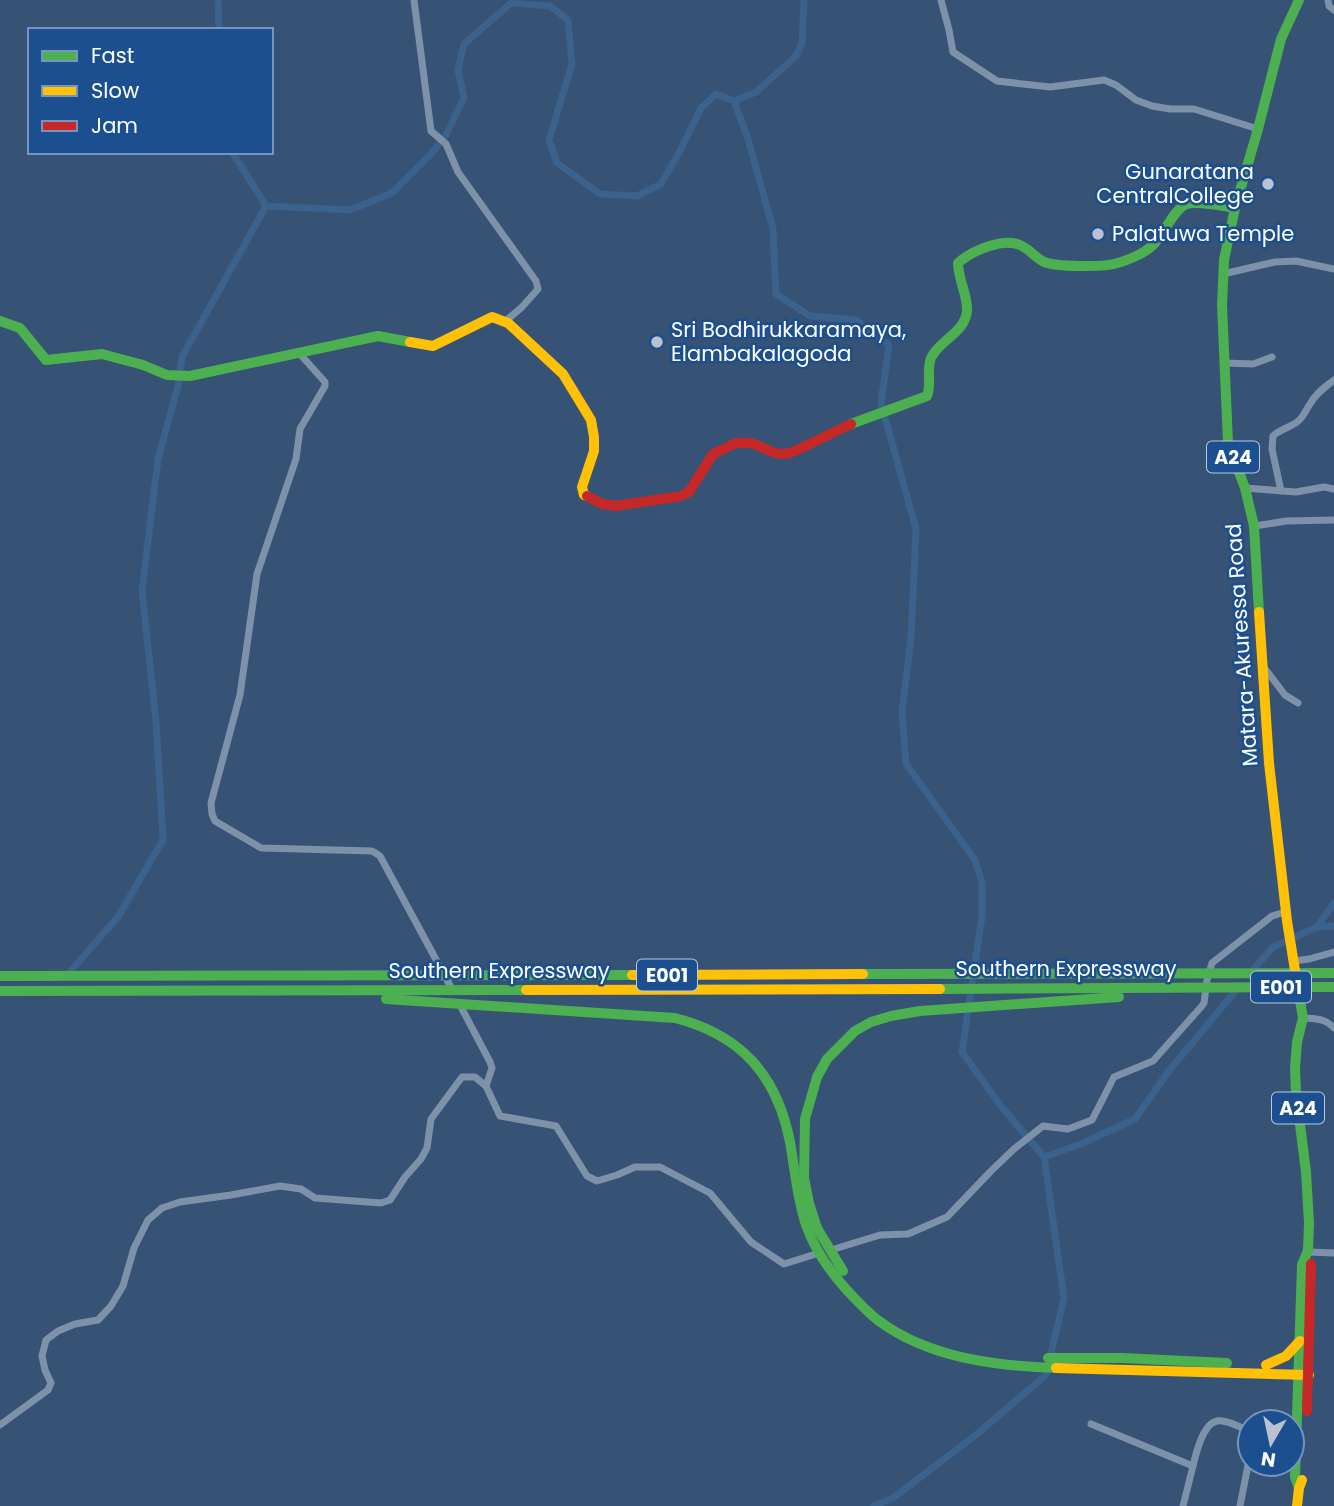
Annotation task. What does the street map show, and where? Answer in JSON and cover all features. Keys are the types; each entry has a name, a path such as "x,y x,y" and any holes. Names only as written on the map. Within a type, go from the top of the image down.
{"main road":[{"name":"Matara-Akuressa Road","path":"1297,1506 1303,1478 1304,1371 1312,1266 1308,1254 1310,1201 1294,1076 1297,1038 1303,1018 1286,916 1269,763 1254,526 1245,488 1228,443 1222,304 1224,260 1235,208 1281,39 1298,0"},
{"path":"0,321 20,328 46,359 102,354 143,365 167,375 190,376 378,336 433,346 492,317 508,323 563,374 591,420 593,451 582,487 584,495 602,504 627,505 681,496 689,492 713,454 736,443 752,443 775,453 793,452 848,425 927,396 930,391 930,359 960,329 967,310 957,273 958,263 968,254 999,243 1020,244 1045,262 1080,266 1114,264 1142,253 1153,245 1181,207 1188,203 1235,208"},
{"name":"Southern Expressway","path":"0,976 1334,973"},
{"name":"Southern Expressway","path":"0,991 1334,987"},
{"path":"1229,988 920,1011 871,1022 855,1031 827,1059 817,1077 805,1119 804,1178 817,1228 838,1266 874,1306 895,1323 924,1339 951,1348 1018,1358 1304,1371"},
{"path":"192,990 414,1000 643,1015 695,1023 714,1032 744,1053 760,1069 772,1087 788,1131 799,1203 807,1229 821,1257 852,1297 876,1320 921,1345 980,1361 1026,1367 1123,1364"},
{"name":"Matara-Akuressa Road","path":"1298,1408 1304,1371 1300,1341 1303,1265 1308,1254"},
{"path":"1268,1369 1293,1352 1300,1341"},
{"path":"1268,1369 1289,1387 1295,1408"},
{"name":"Matara-Akuressa Road","path":"1295,1478 1299,1488"}],"street":[{"path":"414,0 431,131 446,144 458,172 536,281 538,289 508,319 508,323"},
{"path":"941,0 953,52 998,81 1051,87 1104,80 1116,85 1136,100 1152,106 1170,110 1194,109 1258,129"},
{"path":"1328,0 1329,6 1334,10"},
{"path":"1223,274 1275,262 1296,261 1334,269"},
{"path":"299,353 326,386 300,429 296,459 257,574 240,695 211,803 212,814 215,821 261,848 372,851 380,856 490,1062 492,1068 486,1086"},
{"path":"1225,363 1253,364 1272,357"},
{"path":"1281,491 1272,449 1273,436 1296,423 1318,394 1334,380"},
{"path":"1245,488 1296,492 1324,487 1334,489"},
{"path":"1254,526 1286,521 1334,520"},
{"path":"1264,667 1284,695 1298,703"},
{"path":"0,1425 48,1390 51,1383 42,1356 46,1340 75,1324 98,1320 111,1306 123,1286 134,1248 148,1220 162,1208 180,1202 281,1186 301,1189 315,1198 381,1203 390,1200 421,1159 427,1147 431,1119 462,1077 475,1077 486,1086 500,1116 556,1126 587,1176 597,1181 635,1167 660,1167 710,1193 751,1242 784,1264 880,1235 908,1234 947,1217 1014,1149 1043,1126 1068,1129 1092,1120 1114,1077 1153,1060 1201,1007 1212,963 1272,916 1286,916"},
{"path":"1292,957 1309,959 1334,952"},
{"path":"1303,1018 1323,1020 1334,1028"},
{"path":"1308,1254 1334,1253"},
{"path":"1183,1506 1201,1438 1208,1427 1214,1421 1221,1420 1236,1427"},
{"path":"1091,1424 1193,1466"},
{"path":"1240,1506 1245,1478"}],"waterway":[{"path":"218,0 219,28"},
{"path":"734,101 756,92 796,56 802,43 804,0"},
{"path":"266,206 350,210 392,193 446,135 464,98 458,70 464,44 511,3 550,6 568,20 572,64 549,140 557,163 600,194 637,196 661,184 701,108 716,94 734,101 748,139 773,229 776,294 810,316 856,320 889,345 881,403 916,529 911,638 902,711 906,764 975,860 982,883 982,916 962,1052 1000,1105 1044,1157 1064,1298 1046,1375 977,1434 893,1498 874,1506"},
{"path":"68,974 118,917 163,840 156,721 142,591 158,459 178,386 182,357 266,206 233,154"},
{"path":"1250,973 1273,947 1317,927 1334,903"},
{"path":"1317,927 1334,926"},
{"path":"1044,1157 1081,1144 1135,1119 1168,1072 1238,988"}],"traffic: fast":[{"path":"1259,612 1254,526 1245,488 1228,443 1222,305 1224,260 1235,208 1281,39 1299,0"},
{"path":"851,424 927,396 931,358 965,319 967,305 958,263 971,254 988,246 1015,243 1050,264 1114,264 1135,257 1149,248 1178,211 1187,204 1204,203 1235,208"},
{"path":"0,321 20,328 46,360 102,354 143,365 167,375 190,376 378,336 410,342"},
{"path":"863,974 1334,973"},
{"path":"0,976 632,975"},
{"path":"940,989 1334,987"},
{"path":"0,991 526,990"},
{"path":"1299,995 1303,1018 1297,1042 1296,1093 1309,1223 1308,1250 1302,1265 1295,1477 1299,1488"},
{"path":"843,1271 817,1228 809,1203 804,1178 805,1119 817,1077 827,1059 855,1031 871,1022 920,1011 1119,997"},
{"path":"386,999 675,1018 719,1035 752,1061 776,1097 790,1142 800,1205 809,1234 828,1266 862,1306 898,1334 941,1352 987,1362 1056,1368"},
{"path":"1048,1358 1227,1363"}],"traffic: slow":[{"path":"410,342 433,346 492,317 508,323 563,374 591,420 594,451 582,487 584,495 587,496"},
{"path":"1259,612 1269,763 1287,921 1299,995"},
{"path":"632,975 863,974"},
{"path":"526,990 940,989"},
{"path":"1266,1365 1286,1356 1300,1341"},
{"path":"1056,1368 1309,1375"},
{"path":"1297,1506 1302,1480"}],"traffic: jam":[{"path":"587,496 602,504 616,506 681,496 689,492 713,454 736,443 752,443 783,454 793,452 851,424"},
{"path":"1307,1411 1311,1264"}],"place":[{"name":"Gunaratana CentralCollege","path":"1268,184"},
{"name":"Palatuwa Temple","path":"1098,234"},
{"name":"Sri Bodhirukkaramaya, Elambakalagoda","path":"657,342"}]}
